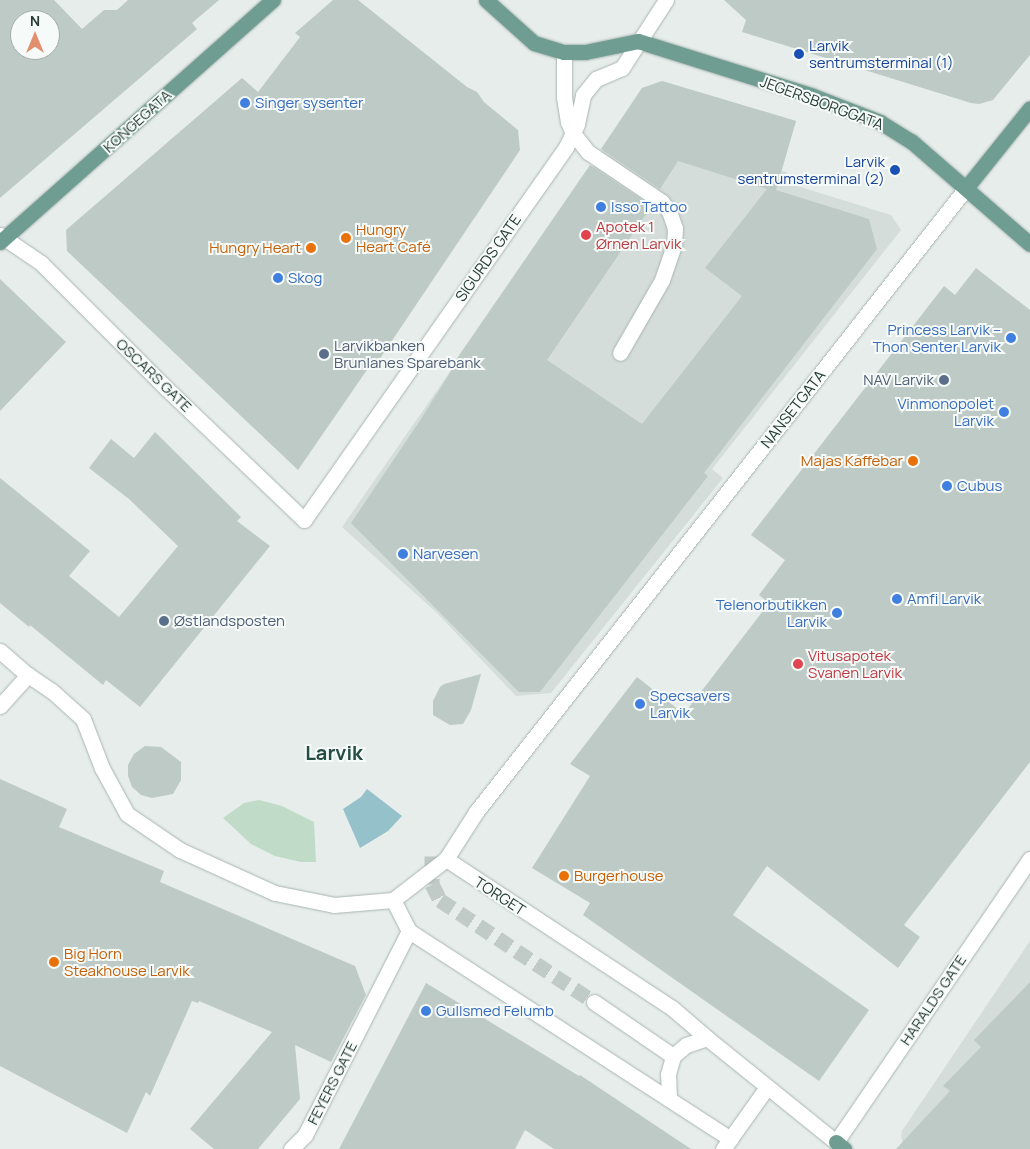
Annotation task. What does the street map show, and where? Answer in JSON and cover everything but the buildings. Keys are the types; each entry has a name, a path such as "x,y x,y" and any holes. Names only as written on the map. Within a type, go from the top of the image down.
{"main road":[{"name":"KONGEGATA","path":"1,239 273,0"},
{"path":"486,0 534,43 564,52 585,52 638,41"},
{"name":"JEGERSBORGGATA","path":"638,41 813,96 880,122 911,141 1030,244"},
{"name":"NANSETGATA","path":"966,188 1030,108"}],"street":[{"name":"SIGURDS GATE","path":"304,520 563,152 573,133 583,95 596,79 622,68 666,0"},
{"path":"564,52 564,97 568,122 573,133 588,152 662,202 670,212 675,228 674,245 662,280 620,353"},
{"name":"NANSETGATA","path":"446,860 476,812 966,188"},
{"name":"OSCARS GATE","path":"1,239 41,263 166,388 304,520"},
{"path":"0,651 28,675 52,691 84,719 102,768 127,814 180,850 275,893 334,905 393,900 446,860"},
{"path":"0,706 28,675"},
{"name":"HARALDS GATE","path":"840,1145 1030,859"},
{"name":"TORGET","path":"446,860 672,1008 840,1145"},
{"path":"393,900 409,931 670,1099 727,1144 767,1087"},
{"name":"FEYERS GATE","path":"291,1149 306,1135 409,931"},
{"path":"594,1002 673,1056"},
{"path":"670,1099 668,1074 673,1056 686,1045 707,1038"}],"shaded area":[{"path":"662,81 796,121 781,171 787,172 784,182 891,215 901,230 712,469 723,478 551,693 516,696 437,613 342,527 589,172 642,88"},
{"path":"1030,941 1030,1149 904,1147 901,1136 902,1131"}],"green space":[{"path":"259,800 282,806 314,822 316,862 301,862 275,856 251,844 223,818 244,803"}],"water":[{"path":"367,789 402,816 388,831 360,848 343,809 361,797"}],"tunnel":[{"path":"432,856 432,884 440,900 594,1002"}],"place":[{"name":"Larvik sentrumsterminal (1)","path":"799,54"},
{"name":"Singer sysenter","path":"245,103"},
{"name":"Larvik sentrumsterminal (2)","path":"895,170"},
{"name":"Isso Tattoo","path":"601,207"},
{"name":"Apotek 1 Ørnen Larvik","path":"586,235"},
{"name":"Hungry Heart Café","path":"346,238"},
{"name":"Hungry Heart","path":"311,248"},
{"name":"Skog","path":"278,278"},
{"name":"Princess Larvik – Thon Senter Larvik","path":"1011,338"},
{"name":"Larvikbanken Brunlanes Sparebank","path":"324,354"},
{"name":"NAV Larvik","path":"944,380"},
{"name":"Vinmonopolet Larvik","path":"1004,412"},
{"name":"Majas Kaffebar","path":"913,461"},
{"name":"Cubus","path":"947,486"},
{"name":"Narvesen","path":"403,554"},
{"name":"Amfi Larvik","path":"897,599"},
{"name":"Telenorbutikken Larvik","path":"837,613"},
{"name":"Østlandsposten","path":"164,621"},
{"name":"Vitusapotek Svanen Larvik","path":"798,664"},
{"name":"Specsavers Larvik","path":"640,704"},
{"name":"Burgerhouse","path":"564,876"},
{"name":"Big Horn Steakhouse Larvik","path":"54,962"},
{"name":"Gullsmed Felumb","path":"426,1011"}],"district":[{"name":"Larvik","path":"334,752"}]}
